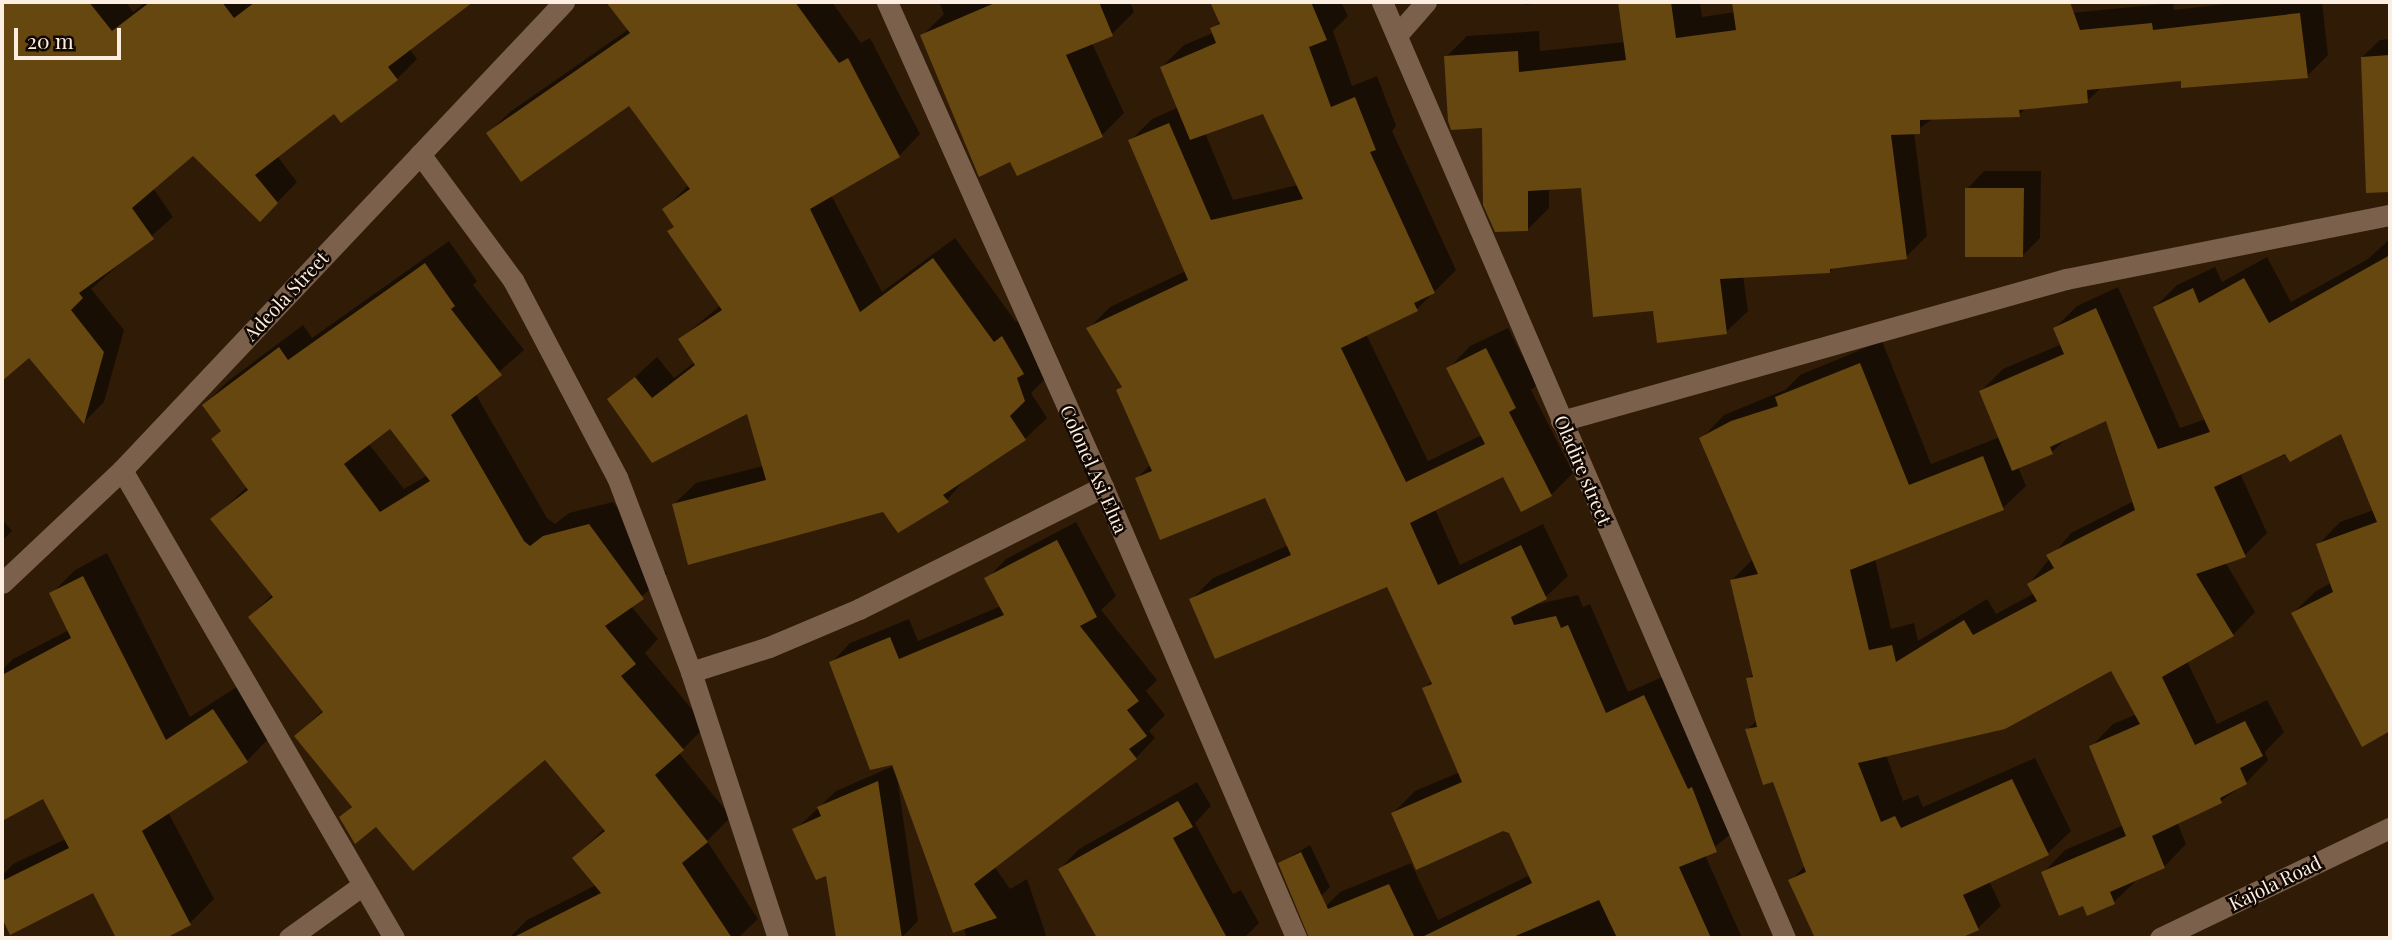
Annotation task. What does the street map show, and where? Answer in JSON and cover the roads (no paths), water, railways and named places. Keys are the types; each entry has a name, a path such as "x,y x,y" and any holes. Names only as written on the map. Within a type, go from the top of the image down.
{"street":[{"name":"Adeola Street","path":"2,583 122,470 564,2"},
{"name":"Colonel Asi Elua","path":"887,2 1104,487 1296,938"},
{"name":"Oladire street","path":"1382,2 1785,938"},
{"path":"1397,35 1426,2"},
{"path":"420,154 513,280 611,464 691,672 778,938"},
{"path":"1561,421 2066,279 2390,215"},
{"path":"122,470 360,887 394,938"},
{"path":"691,672 769,647 859,609 1104,487"},
{"name":"Kajola Road","path":"2160,938 2390,828"},
{"path":"289,938 360,887"}]}
